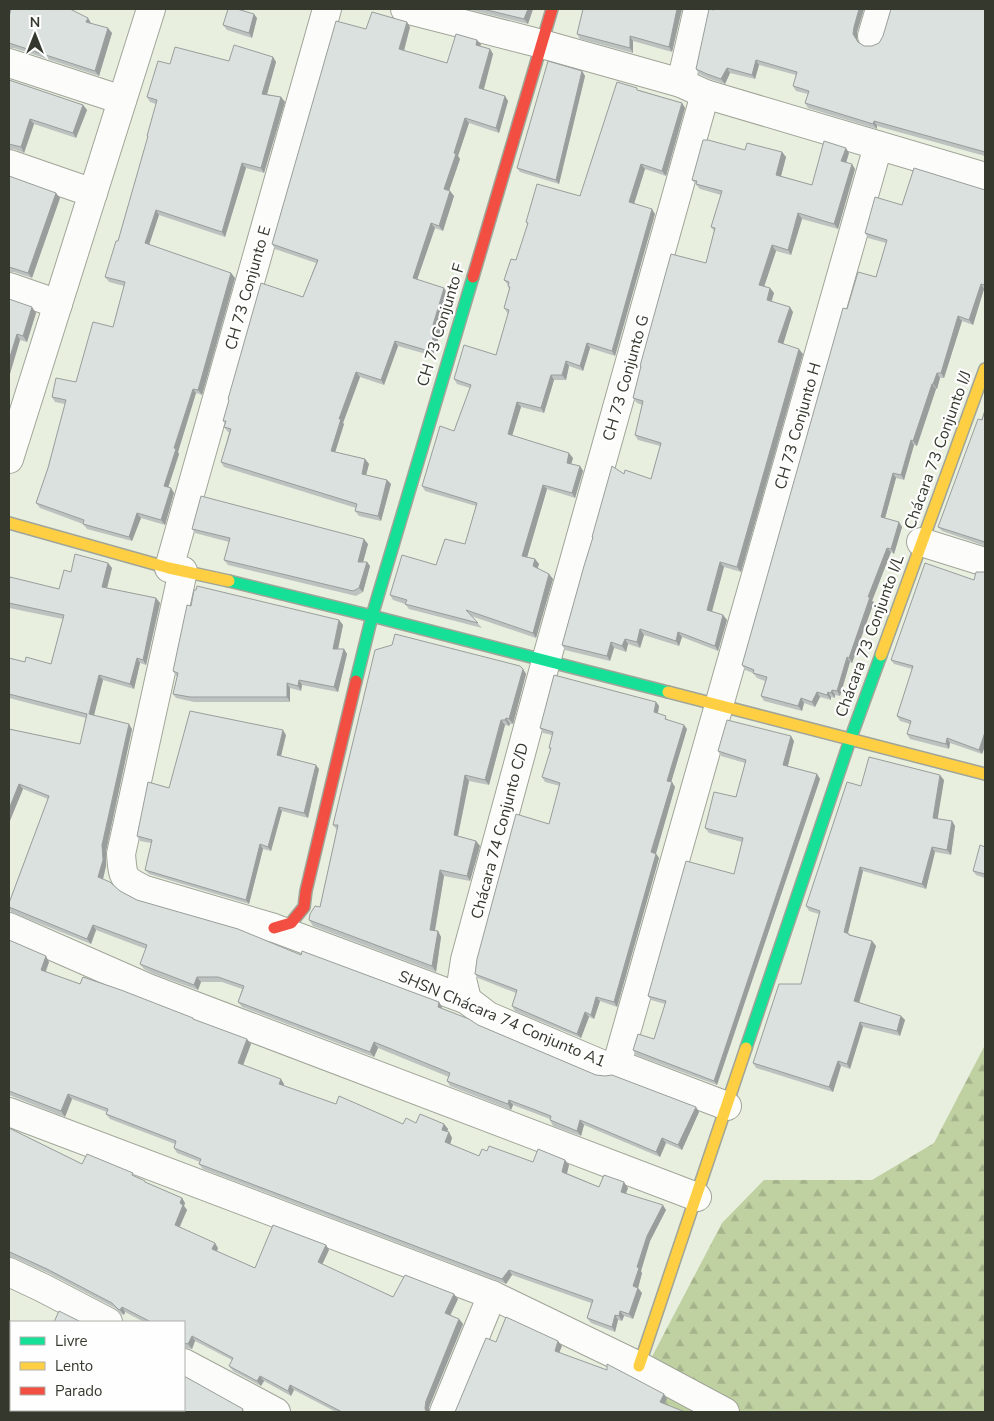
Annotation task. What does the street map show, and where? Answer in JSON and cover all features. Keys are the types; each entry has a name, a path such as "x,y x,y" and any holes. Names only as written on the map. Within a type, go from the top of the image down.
{"street":[{"path":"9,459 151,9"},
{"name":"CH 73 Conjunto E","path":"274,928 144,890 127,881 122,873 121,854 176,570 327,9"},
{"path":"405,9 542,44 694,88 878,146 985,177"},
{"name":"CH 73 Conjunto F","path":"274,928 291,923 304,906 372,616 552,9"},
{"name":"CH 73 Conjunto G","path":"546,661 694,88 698,9"},
{"path":"872,36 880,9"},
{"path":"9,63 122,100"},
{"name":"CH 73 Conjunto H","path":"617,1064 878,146"},
{"path":"9,164 93,192"},
{"path":"9,286 58,304"},
{"name":"Chácara 73 Conjunto I/J","path":"921,542 985,369"},
{"path":"9,523 176,570 372,616 985,774"},
{"path":"921,542 985,562"},
{"name":"Chácara 73 Conjunto I/L","path":"639,1366 850,740 921,542"},
{"name":"Chácara 74 Conjunto C/D","path":"467,1000 462,979 464,960 546,661"},
{"path":"9,927 148,988 697,1197"},
{"name":"SHSN Chácara 74 Conjunto A1","path":"274,928 467,1000 488,1016 606,1066 617,1064 727,1106"},
{"path":"9,1112 492,1295 639,1366 725,1412"},
{"path":"9,1272 106,1321"},
{"path":"444,1412 492,1295"},
{"path":"185,1364 276,1412"}],"green space":[{"path":"985,1045 985,1412 623,1412 722,1223 764,1180 872,1180 934,1143"}],"building":[{"path":"11,9 70,9 88,18 86,22 108,28 95,71 9,43 9,17"},
{"path":"228,9 237,9 254,14 249,33 223,25"},
{"path":"483,9 528,9 524,19"},
{"path":"583,9 677,9 669,47 630,36 630,48 577,34"},
{"path":"709,9 859,9 853,34 858,42 864,46 872,46 879,43 883,36 891,9 985,9 985,152 874,121 873,124 805,103 809,91 793,86 797,72 756,60 752,75 727,68 721,79 696,69"},
{"path":"372,12 407,22 399,49 447,63 456,34 477,40 476,45 490,49 479,88 505,96 496,128 465,118 454,153 456,154 444,189 450,191 439,226 431,223 413,278 444,288 433,325 436,328 429,351 395,341 381,380 356,372 339,419 341,419 331,451 365,459 362,474 387,480 378,516 355,511 357,504 221,462 231,429 224,427 226,421 223,421 261,283 303,297 318,260 272,244 336,21 366,29"},
{"path":"234,45 273,57 262,94 281,97 261,168 242,163 222,232 156,210 145,243 231,273 198,390 193,389 174,448 176,449 164,486 171,488 161,520 137,513 129,537 83,524 84,520 36,503 48,468 66,400 52,397 56,378 76,382 93,322 113,327 125,282 105,277 116,241 118,241 157,100 147,97 158,61 170,64 175,47 229,61"},
{"path":"548,61 582,71 556,180 517,168"},
{"path":"9,80 83,105 73,133 30,119 21,147 9,144"},
{"path":"617,82 682,103 662,171 641,164 629,202 652,209 612,351 587,343 580,366 566,361 562,375 551,375 541,408 517,402 508,434 569,453 567,463 580,466 572,493 543,485 522,556 535,559 533,566 549,574 533,633 466,610 478,623 405,604 407,600 390,595 402,555 436,565 445,539 465,544 477,503 422,486 440,426 454,431 471,385 454,379 464,345 496,355 509,310 504,308 510,287 508,286 509,282 504,280 511,259 516,260 528,223 526,222 537,184 580,196"},
{"path":"703,140 745,150 747,143 782,152 776,175 812,185 824,141 846,148 841,161 852,164 834,224 798,213 788,250 772,245 759,285 770,288 767,300 790,307 778,342 799,349 737,567 720,562 707,610 723,615 715,646 678,632 676,641 640,629 637,642 625,639 622,646 611,642 607,656 562,645 612,466 624,474 625,470 651,479 661,443 635,435 643,401 633,398 671,254 706,263 715,228 711,227 722,191 696,184 697,181 692,180"},
{"path":"914,168 985,190 985,285 981,284 969,320 958,316 941,373 937,373 932,384 913,441 911,440 901,475 893,473 881,517 899,522 891,549 887,548 868,597 870,597 849,658 847,657 837,691 832,690 827,695 817,692 812,702 801,698 798,706 761,696 767,677 753,673 754,670 742,665 843,308 847,309 858,272 876,277 887,240 865,233 875,197 902,205"},
{"path":"9,176 56,193 28,273 9,267"},
{"path":"9,299 32,307 23,336 17,334 9,360"},
{"path":"985,410 985,542 938,527 978,419 982,420"},
{"path":"201,496 364,539 358,562 367,562 359,588 353,591 224,560 230,538 192,529"},
{"path":"75,554 108,563 102,587 156,598 143,660 137,658 130,684 99,675 89,714 129,724 102,845 103,860 98,877 110,882 120,891 137,900 238,929 301,955 302,951 439,1002 438,1007 596,1075 612,1075 696,1107 678,1145 662,1138 656,1152 580,1120 577,1131 550,1120 551,1116 509,1100 508,1104 447,1081 450,1073 374,1042 370,1052 238,1002 244,986 218,977 197,977 194,985 140,964 147,945 93,925 87,939 9,907 49,796 19,784 9,809 9,729 80,744 87,714 9,694 9,658 25,662 26,657 51,664 64,615 9,603 9,582 10,577 59,589 64,570 71,572"},
{"path":"925,563 974,580 976,572 985,572 985,732 979,750 947,738 946,744 907,734 911,721 897,716 913,666 891,660"},
{"path":"197,586 339,620 333,649 344,649 334,687 299,680 298,686 287,683 287,697 190,697 173,694 178,673 173,671 187,605 191,606 194,590 196,590"},
{"path":"395,634 520,666 523,669 509,719 501,720 485,780 465,775 454,835 476,841 467,876 440,870 430,930 438,931 432,966 309,920 315,906 320,907 338,825 333,825 375,650 392,645"},
{"path":"554,675 656,702 654,712 666,716 665,719 684,725 667,781 672,782 651,852 656,854 614,1002 596,997 591,1015 585,1012 577,1034 512,1006 517,990 475,974 477,959 516,814 549,824 560,783 542,777 551,748 549,748 553,732 540,728"},
{"path":"190,711 283,730 277,755 316,765 304,813 279,807 268,847 260,844 246,900 145,870 152,840 137,836 148,782 169,788"},
{"path":"727,720 791,736 783,765 817,774 714,1081 633,1050 638,1034 654,1039 666,1001 648,996 686,861 734,874 743,838 705,828 714,792 736,797 746,760 718,751"},
{"path":"869,757 940,775 933,818 952,821 947,850 932,847 922,884 860,867 844,932 872,941 854,1001 901,1016 897,1031 860,1022 847,1064 838,1061 829,1087 753,1063 779,984 801,984 820,911 806,906 847,782 861,786"},
{"path":"980,845 985,847 985,874 973,871"},
{"path":"9,940 46,956 41,970 80,984 83,977 247,1039 238,1063 281,1079 279,1084 336,1104 339,1096 403,1124 406,1118 416,1123 420,1114 444,1124 442,1130 449,1132 445,1142 479,1156 482,1149 487,1151 489,1146 533,1162 538,1149 565,1160 562,1172 599,1187 604,1175 624,1182 621,1192 663,1205 647,1236 637,1267 639,1268 633,1286 638,1288 629,1314 620,1311 619,1316 615,1315 612,1327 587,1318 593,1300 509,1270 502,1279 199,1164 201,1159 174,1148 176,1141 106,1114 108,1109 68,1094 61,1111 9,1091"},
{"path":"9,1128 82,1164 87,1154 133,1173 132,1175 145,1182 182,1198 180,1203 183,1205 175,1225 215,1243 212,1249 255,1268 273,1225 326,1245 318,1262 393,1297 405,1275 454,1294 445,1313 459,1319 426,1401 426,1412 342,1412 290,1385 288,1391 260,1376 257,1381 229,1366 233,1358 192,1336 188,1344 185,1343 185,1321 149,1321 122,1307 120,1310 112,1303 47,1269 9,1252"},
{"path":"59,1311 79,1321 54,1321"},
{"path":"506,1317 558,1341 555,1351 607,1370 607,1364 664,1394 660,1402 685,1412 455,1412 486,1338 496,1342"},
{"path":"9,1329 10,1411 185,1411 185,1377 243,1409 242,1412 9,1412"}],"traffic: fast":[{"path":"356,681 372,616 473,277"},
{"path":"229,581 668,692"},
{"path":"746,1048 850,740 881,655"}],"traffic: slow":[{"path":"881,655 985,369"},
{"path":"9,523 169,568 229,581"},
{"path":"668,692 985,774"},
{"path":"639,1366 746,1048"}],"traffic: jam":[{"path":"473,277 552,9"},
{"path":"274,928 291,923 304,907 306,891 356,681"}]}
